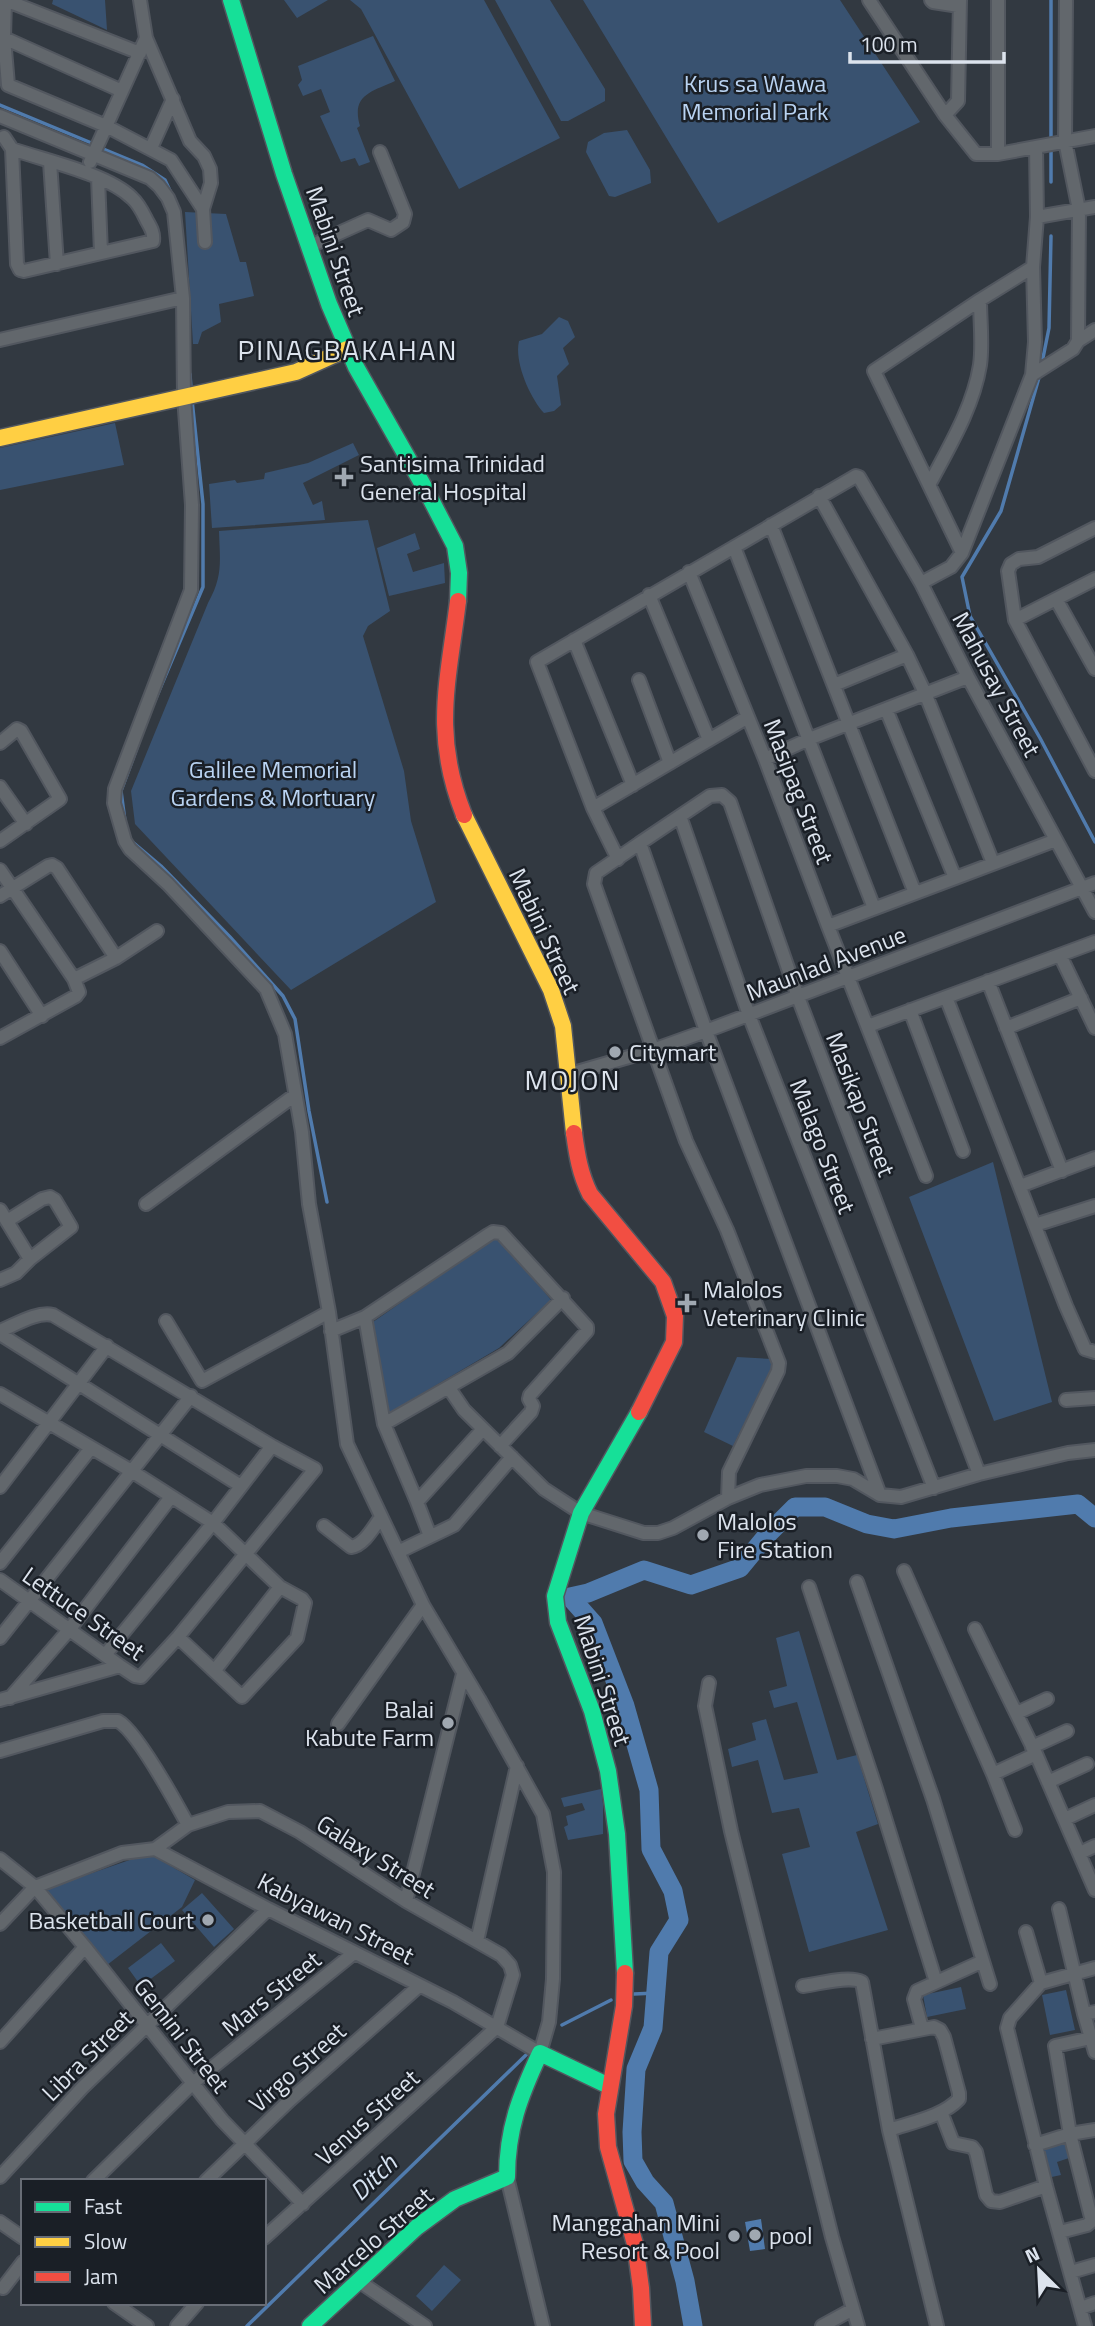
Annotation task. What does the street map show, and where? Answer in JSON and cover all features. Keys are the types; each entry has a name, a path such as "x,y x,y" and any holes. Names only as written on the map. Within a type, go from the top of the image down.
{"main road":[{"name":"Mabini Street","path":"231,0 308,247 347,349 456,547 459,592 443,704 444,748 454,793 551,990 563,1026 577,1157 582,1177 590,1194 663,1282 675,1315 674,1342 629,1433 581,1513 556,1586 555,1608 566,1645 592,1711 610,1782 617,1834 625,1956 624,2006 606,2114 608,2147 635,2244 643,2326"},
{"path":"0,438 296,372 347,349"},
{"path":"507,2177 506,2146 514,2108 540,2053"},
{"name":"Kabyawan Street","path":"540,2053 609,2086"},
{"name":"Marcelo Street","path":"310,2326 417,2227 456,2199 507,2177"}],"street":[{"path":"139,52 5,0 4,38 8,85 106,126 172,160 203,209"},
{"path":"140,0 146,38 190,141 204,156 210,169 211,183 203,209 205,242"},
{"path":"869,0 945,115 976,154 998,154 1095,136"},
{"path":"931,0 960,3 958,102 945,115"},
{"path":"998,0 998,154"},
{"path":"921,583 951,566 962,553 1034,373 1033,267 1037,217 1050,144 1066,0"},
{"path":"4,38 122,91"},
{"path":"101,253 91,176 96,149 146,38"},
{"path":"151,148 173,99"},
{"path":"0,116 96,149 150,178 168,198 174,212 183,298 184,397 192,505 191,590 115,789 114,803 124,841 266,989 285,1034 309,1204 329,1312 346,1444 423,1605 542,1814 554,1872 553,1979 549,2022 540,2053"},
{"path":"4,137 12,149 17,264 20,270 153,241 154,237 134,200 122,190 91,176 12,149"},
{"path":"1050,144 1079,210 1078,341"},
{"path":"308,247 368,220 391,230 403,222 404,214 380,152"},
{"path":"50,162 57,264"},
{"path":"1037,217 1095,207"},
{"path":"962,553 874,371 1033,267"},
{"path":"0,340 183,298"},
{"path":"929,485 954,437 975,387 980,362 980,300"},
{"path":"1034,373 1073,349 1078,341 1095,330"},
{"name":"Mahusay Street","path":"819,496 853,476 859,477 921,583 968,677 1056,840 1089,886 1095,912"},
{"path":"618,859 593,808 537,665 539,659 819,496 907,655 925,693 993,863"},
{"path":"771,525 915,893"},
{"path":"1095,528 1038,557 1019,559 1011,564 1007,571 1015,620 1095,771"},
{"path":"734,547 874,908"},
{"name":"Masipag Street","path":"689,572 765,758 926,1176"},
{"path":"1015,620 1095,579"},
{"path":"649,596 709,740"},
{"path":"1056,599 1095,669"},
{"path":"574,640 633,785"},
{"path":"834,685 907,655"},
{"path":"765,758 968,677"},
{"path":"639,680 670,763"},
{"path":"886,709 955,878"},
{"path":"593,808 748,718"},
{"path":"0,743 17,729 20,731 60,799 0,841"},
{"path":"0,788 26,824"},
{"name":"Masikap Street","path":"680,816 710,796 722,795 730,802 798,997 979,1474"},
{"path":"680,816 596,873 594,884 686,1141 727,1230 779,1363 779,1371 729,1472 728,1498"},
{"name":"Malago Street","path":"680,816 749,1015 934,1488"},
{"path":"828,926 1056,840"},
{"path":"640,843 706,1031 880,1495"},
{"path":"0,896 48,866 57,868 116,958"},
{"path":"0,870 74,979 79,992 42,1016 1,1036"},
{"name":"Maunlad Avenue","path":"569,1074 653,1050 706,1031 1089,886"},
{"path":"74,979 116,958 157,931"},
{"path":"868,1026 1095,942"},
{"path":"0,951 42,1016"},
{"path":"1060,955 1095,1028"},
{"path":"988,981 1062,1171"},
{"path":"946,997 1085,1349 1095,1352"},
{"path":"1006,1028 1081,998"},
{"path":"910,1010 963,1151"},
{"path":"146,1204 295,1095"},
{"path":"1020,1186 1095,1158"},
{"path":"0,1280 16,1273 71,1227 55,1200 50,1197 4,1216 30,1259"},
{"path":"1035,1225 1095,1206"},
{"path":"331,1331 365,1317 493,1232 501,1233 586,1325 587,1331 530,1395 533,1406 531,1412 500,1446"},
{"path":"384,1424 508,1353 562,1298"},
{"path":"166,1321 202,1381 329,1312"},
{"path":"0,1333 48,1313 315,1469 246,1555 178,1637 242,1697 297,1638 305,1603 302,1599 280,1587 246,1555 213,1523 133,1472 5,1396 0,1411"},
{"path":"365,1317 384,1424 430,1536"},
{"path":"0,1333 241,1486"},
{"path":"0,1487 107,1346"},
{"path":"449,1388 464,1410 544,1489 581,1513 644,1533 658,1533 673,1528 728,1498 760,1485 806,1476 853,1479 880,1495 901,1497 979,1474 1068,1453 1095,1450"},
{"path":"0,1638 191,1396"},
{"path":"1066,1400 1095,1398"},
{"path":"417,1502 483,1429"},
{"path":"104,1655 213,1523 272,1446"},
{"path":"0,1563 91,1448"},
{"path":"398,1552 454,1525 512,1457"},
{"path":"5,1699 69,1630 171,1497"},
{"path":"324,1526 354,1547 360,1544 381,1517"},
{"path":"904,1571 1015,1830"},
{"name":"Lettuce Street","path":"0,1580 135,1676 144,1675 178,1637"},
{"path":"857,1582 933,1799 990,1984"},
{"path":"215,1670 280,1587"},
{"path":"809,1587 936,1982"},
{"path":"338,1724 423,1605"},
{"path":"975,1629 1017,1713 1095,1888"},
{"path":"5,1699 120,1666"},
{"path":"407,1901 463,1674"},
{"path":"709,1683 705,1706 731,1831 832,2237 858,2326"},
{"path":"1017,1713 1047,1699"},
{"path":"0,1751 103,1721 118,1721 128,1729 169,1790 188,1825"},
{"path":"993,1774 1066,1731"},
{"path":"1048,1782 1087,1764"},
{"path":"477,1941 517,1766"},
{"path":"1065,1819 1095,1805"},
{"name":"Galaxy Street","path":"155,1849 188,1825 228,1812 261,1811 501,1955 510,1965 513,1975 497,2027"},
{"path":"1080,1853 1095,1846"},
{"path":"0,1924 35,1887 122,1853 155,1849"},
{"name":"Kabyawan Street","path":"155,1849 453,2002 540,2053"},
{"name":"Gemini Street","path":"0,1859 35,1887 222,2120 303,2204"},
{"name":"Libra Street","path":"0,2177 82,2088 268,1909"},
{"path":"1059,1909 1074,1974 1090,2013 1091,2038 1095,2052"},
{"path":"1026,1932 1041,1983"},
{"path":"0,2042 85,1947"},
{"name":"Mars Street","path":"95,2179 193,2083 354,1953"},
{"path":"922,2028 914,1996 917,1991 983,1961"},
{"path":"1085,2326 1035,2145 1007,2028 1010,2018 1041,1983 1095,1968"},
{"path":"803,1986 846,1979 862,1982 889,2130 937,2326"},
{"name":"Virgo Street","path":"208,2179 419,1986"},
{"name":"Venus Street","path":"266,2236 497,2027"},
{"path":"872,2039 922,2028 934,2027 940,2030 959,2093 959,2099 954,2105 889,2130"},
{"path":"1060,2232 1087,2225 1092,2221 1070,2134 1055,2046 1091,2038"},
{"path":"940,2112 953,2143 972,2147 976,2152 986,2195 991,2200 1000,2202 1046,2186"},
{"path":"1035,2145 1070,2134 1095,2130"},
{"path":"507,2177 543,2326"},
{"path":"0,2222 21,2237"},
{"path":"4,2288 21,2265"},
{"path":"1071,2272 1095,2265"},
{"path":"360,2282 425,2326"},
{"path":"1081,2308 1095,2303"},
{"path":"117,2305 147,2326"},
{"path":"177,2326 195,2305"},
{"path":"822,2326 853,2309"}],"green space":[{"path":"53,0 105,0 107,30 52,4"},
{"path":"284,0 328,0 297,18"},
{"path":"350,0 484,0 560,138 459,189 361,9"},
{"path":"495,0 550,0 605,89 605,101 568,121 561,121"},
{"name":"Krus sa Wawa Memorial Park","path":"583,0 840,0 920,122 718,223"},
{"path":"373,36 395,81 365,96 358,107 360,126 357,128 370,162 359,166 355,158 341,162 320,116 330,112 321,89 303,96 298,85 302,80 298,66"},
{"path":"627,130 650,170 651,183 615,197 609,196 586,152 588,142 604,133"},
{"path":"185,212 226,214 240,262 246,262 254,296 219,304 221,322 202,332 198,344 193,344"},
{"path":"559,317 568,321 575,337 563,348 569,364 557,376 561,405 554,411 544,413 524,379 519,359 519,341 542,334"},
{"path":"115,423 124,465 0,490 0,448"},
{"path":"353,443 359,455 303,483 313,505 322,501 325,520 212,528 209,484 264,479 265,473 308,463"},
{"name":"Galilee Memorial Gardens & Mortuary","path":"368,520 390,611 368,626 363,636 404,771 411,821 436,902 291,990 135,824 131,791 216,585 220,552 219,531"},
{"path":"415,533 420,549 407,554 413,572 444,563 445,583 389,596 377,548"},
{"path":"993,1162 1052,1402 994,1421 909,1197"},
{"path":"498,1235 551,1300 499,1348 389,1413 373,1322"},
{"path":"737,1357 772,1359 773,1365 733,1446 704,1432"},
{"path":"799,1631 837,1760 857,1755 878,1824 856,1832 888,1930 809,1952 782,1854 810,1847 799,1808 772,1813 758,1760 732,1767 728,1749 756,1740 752,1723 766,1719 784,1780 818,1773 797,1702 774,1708 769,1691 787,1686 776,1638"},
{"path":"601,1789 603,1834 568,1840 564,1827 568,1825 566,1816 585,1810 582,1803 564,1807 561,1798"},
{"path":"144,1855 155,1857 195,1880 182,1907 107,1965 46,1889"},
{"name":"Basketball Court","path":"202,1893 234,1929 214,1947 182,1910"},
{"path":"161,1943 175,1961 141,1986 128,1968"},
{"path":"961,1987 966,2009 927,2017 923,1995"},
{"path":"1066,1990 1075,2030 1050,2035 1042,1995"},
{"path":"1069,2141 1072,2157 1057,2162 1061,2175 1047,2178 1039,2149"},
{"path":"444,2265 461,2280 432,2311 416,2296"}],"shaded area":[{"name":"pool","path":"761,2219 765,2249 750,2251 745,2222"}],"waterway":[{"path":"1051,0 1051,182"},
{"path":"0,105 94,144"},
{"path":"101,148 142,165 165,180 177,206"},
{"path":"180,217 182,237"},
{"path":"1042,363 1049,328 1051,236"},
{"path":"190,374 191,389"},
{"path":"1040,374 1001,511 962,577 970,616 1040,738 1095,842"},
{"path":"153,705 203,587 203,504 192,400"},
{"path":"125,821 121,791 138,745"},
{"path":"129,839 161,866 283,996 295,1019 327,1202"},
{"path":"693,2326 685,2281 664,2203 645,2182 633,2161 636,2069 653,2028 659,1952 679,1920 673,1891 651,1849 649,1790 625,1706 593,1623 570,1597 588,1593 644,1570 691,1585 740,1568 795,1507 825,1507 867,1524 894,1529 951,1518 1078,1504 1095,1518"},
{"name":"Ditch","path":"634,1994 656,1993"},
{"name":"Ditch","path":"562,2025 611,2000"},
{"name":"Ditch","path":"247,2326 526,2055"}],"traffic: fast":[{"path":"231,0 284,174 329,304 356,367 455,546 459,573 458,601"},
{"path":"625,1973 617,1834 608,1771 592,1711 558,1622 555,1596 581,1513 639,1412"},
{"path":"310,2326 417,2227 455,2199 507,2177 512,2128 526,2084 540,2053 609,2086"}],"traffic: slow":[{"path":"0,438 296,372 347,349"},
{"path":"464,815 551,990 563,1026 574,1133"}],"traffic: jam":[{"path":"458,601 447,683 445,733 454,786 464,815"},
{"path":"574,1133 579,1164 590,1194 663,1282 675,1316 674,1342 639,1412"},
{"path":"625,1973 624,2006 606,2114 608,2147 635,2244 643,2326"}],"place":[{"name":"Santisima Trinidad General Hospital","path":"344,477"},
{"name":"Citymart","path":"615,1052"},
{"name":"Malolos Veterinary Clinic","path":"687,1303"},
{"name":"Malolos Fire Station","path":"703,1535"},
{"name":"Balai Kabute Farm","path":"448,1723"},
{"name":"Basketball Court","path":"208,1920"},
{"name":"pool","path":"755,2235"},
{"name":"Manggahan Mini Resort & Pool","path":"734,2236"}],"district":[{"name":"PINAGBAKAHAN","path":"348,349"},
{"name":"MOJON","path":"573,1079"}]}
